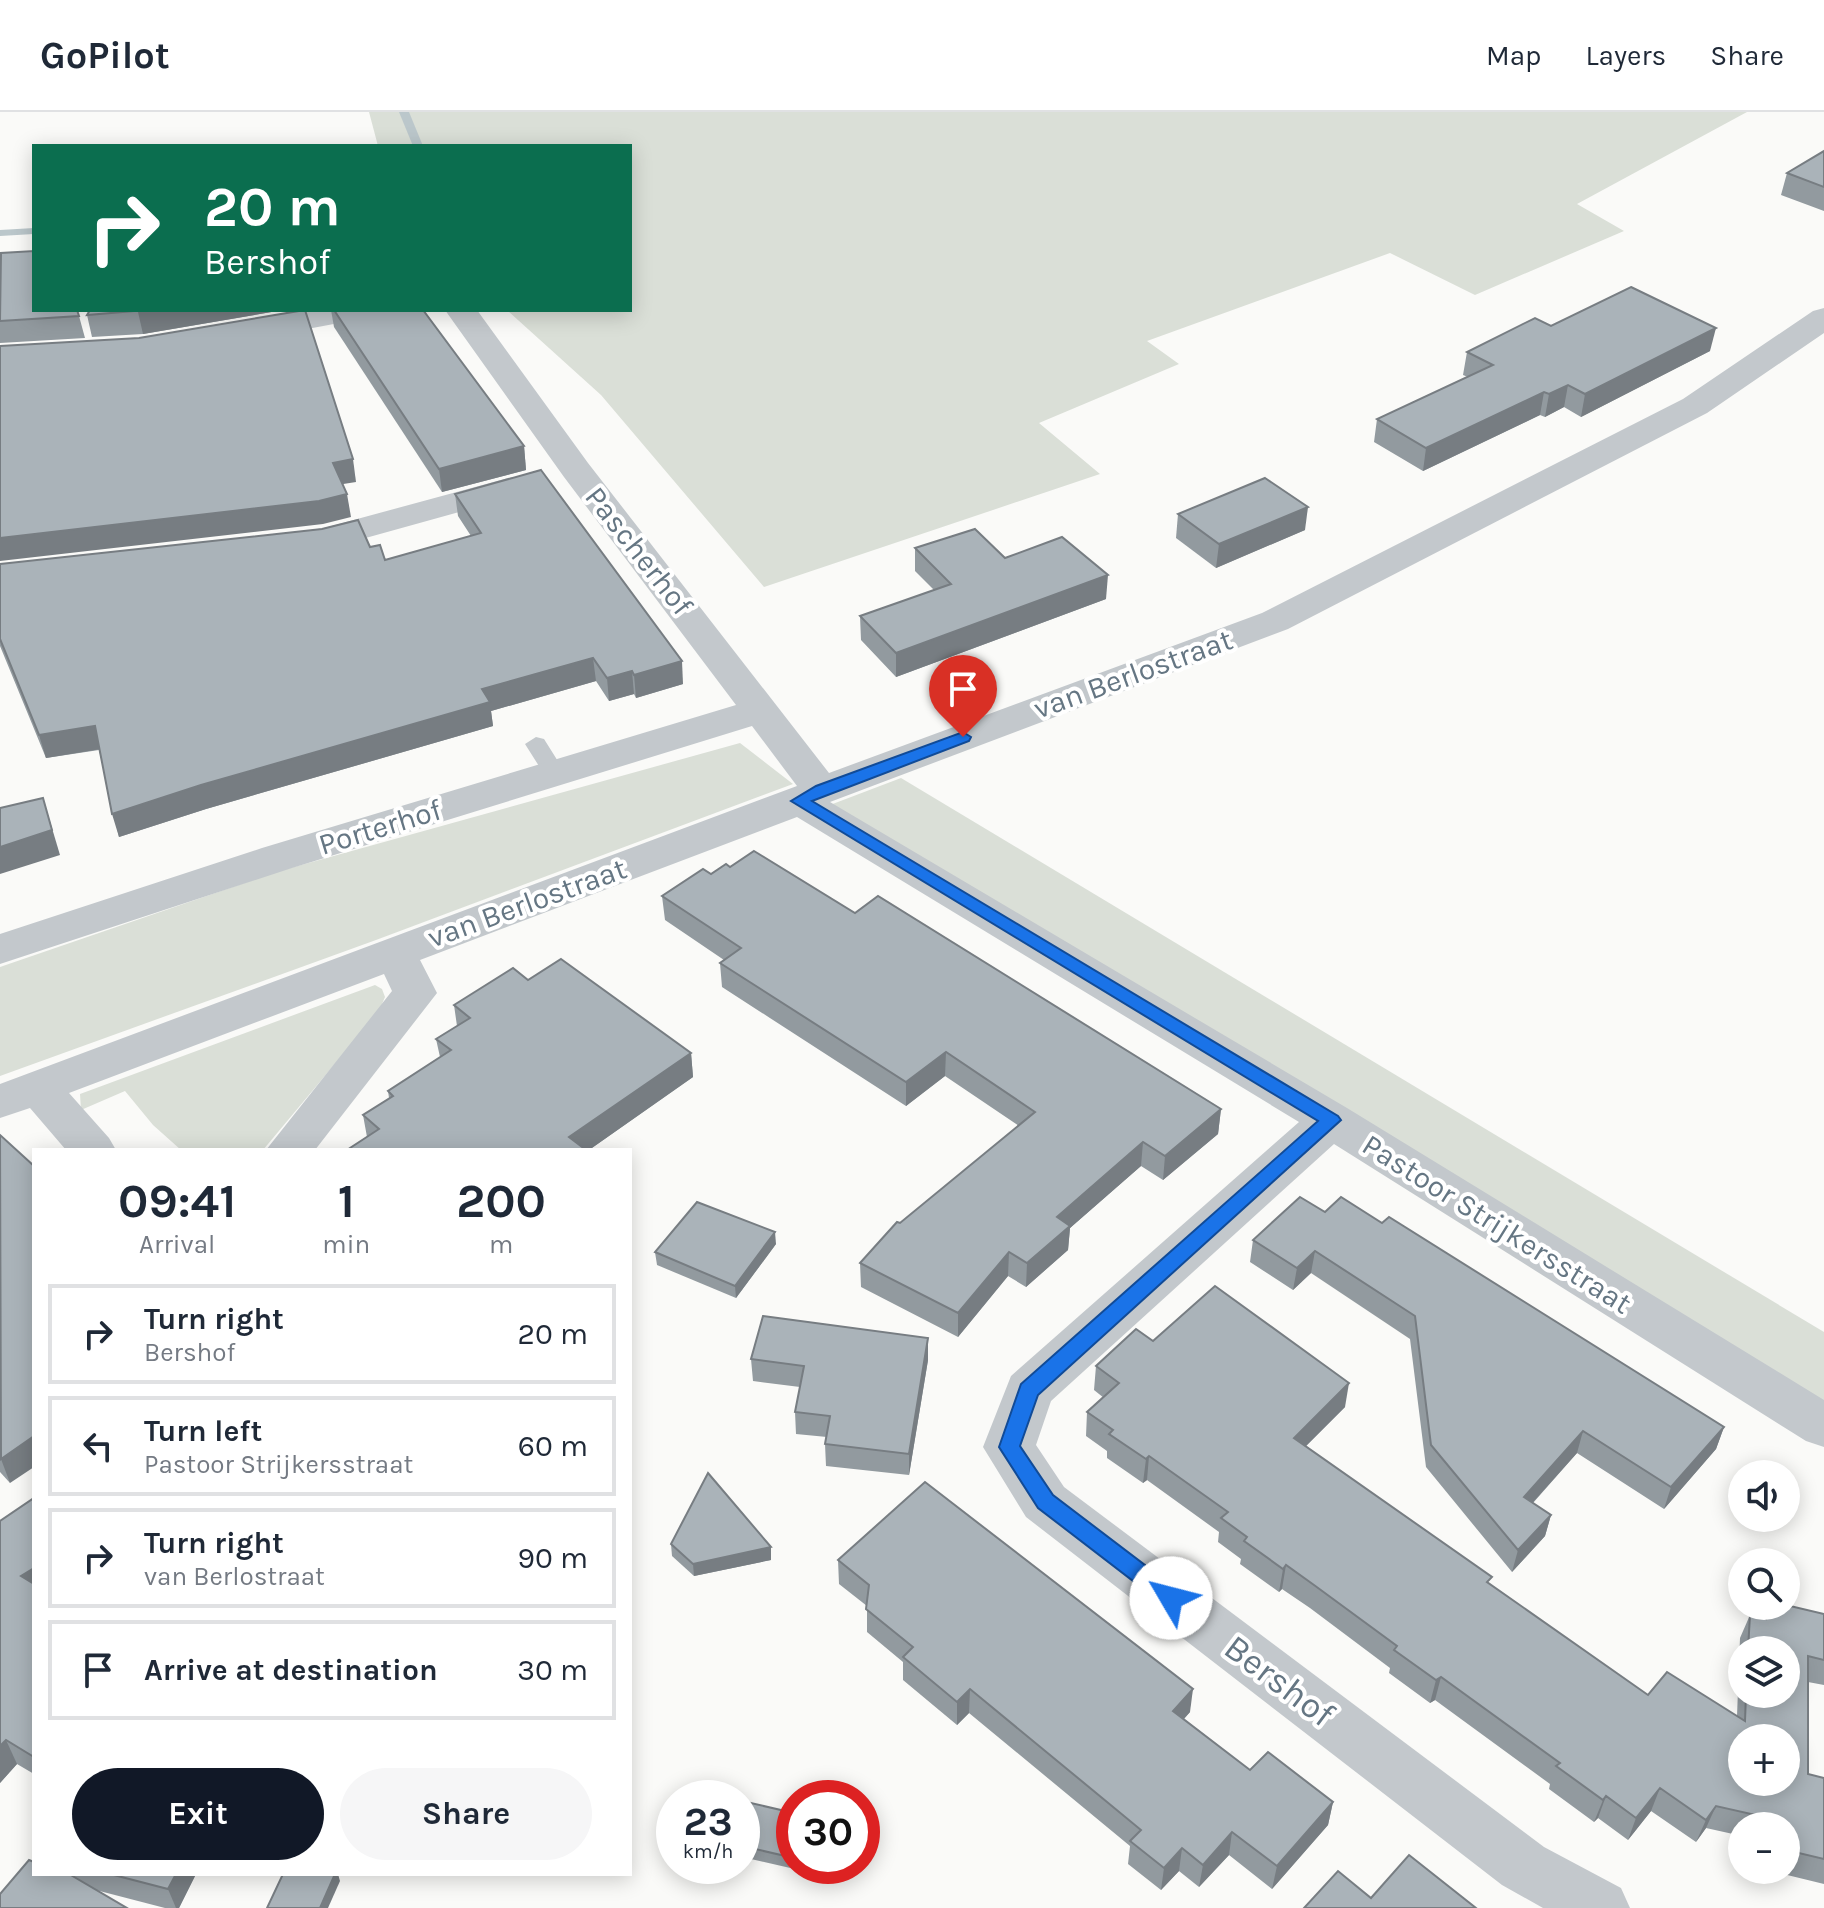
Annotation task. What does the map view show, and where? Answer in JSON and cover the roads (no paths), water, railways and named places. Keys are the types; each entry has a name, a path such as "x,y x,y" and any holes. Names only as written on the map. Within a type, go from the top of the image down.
{"street":[{"path":"218,335 344,312"},
{"name":"Pascherhof","path":"462,312 576,470 762,710 810,795"},
{"name":"van Berlostraat","path":"19,1095 1275,621 1695,406 1824,318"},
{"path":"270,546 326,538 576,470"},
{"name":"Porterhof","path":"0,949 267,861 546,759 762,710"},
{"name":"Pastoor Strijkersstraat","path":"810,795 1824,1426"},
{"path":"291,1148 415,993 394,952"},
{"path":"19,1095 90,1148"},
{"name":"Bershof","path":"1331,1120 1029,1390 1009,1447 1045,1502 1523,1866 1600,1908"}],"waterway":[{"path":"404,112 417,144"},
{"path":"0,233 32,231"}]}
